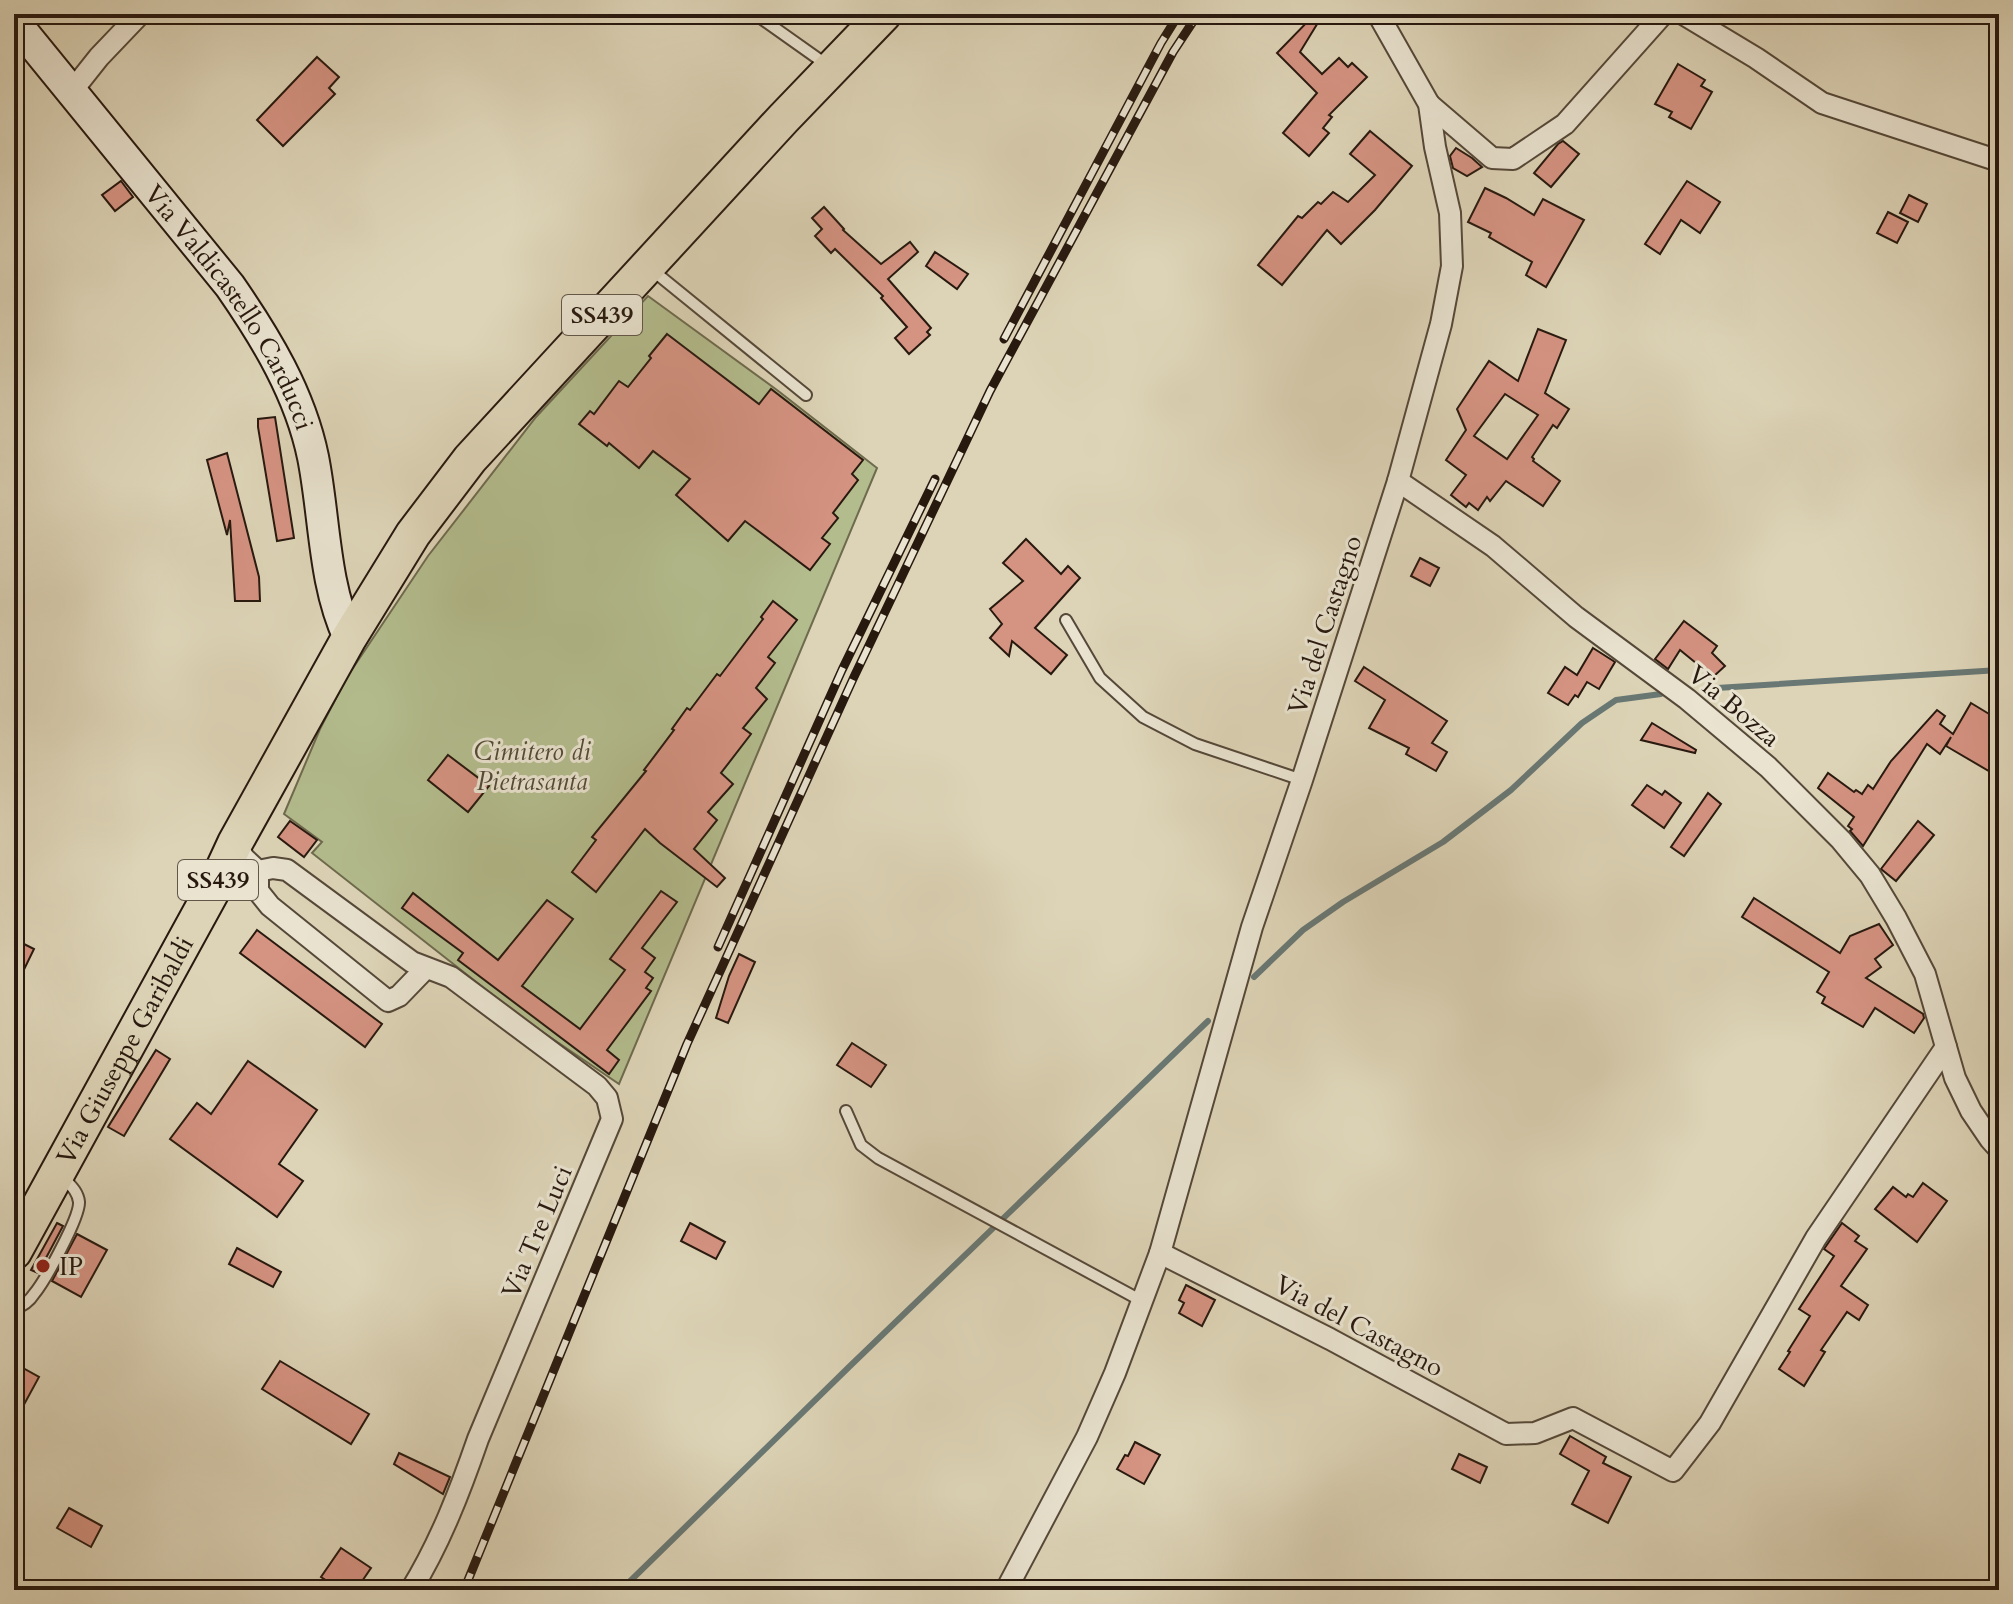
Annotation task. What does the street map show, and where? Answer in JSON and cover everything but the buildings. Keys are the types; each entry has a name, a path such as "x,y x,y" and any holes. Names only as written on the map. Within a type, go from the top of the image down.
{"main road":[{"name":"SS439","path":"349,638 413,534 470,459 647,265 884,14"},
{"name":"Via Giuseppe Garibaldi","path":"14,1252 349,638"}],"street":[{"path":"72,91 140,14"},
{"name":"Via del Castagno","path":"1006,1590 1087,1437 1115,1373 1160,1253 1252,927 1398,481 1441,324 1452,266 1450,213 1429,104 1378,14"},
{"path":"1429,104 1492,158 1513,159 1565,124 1663,14"},
{"path":"1683,14 1822,103 1999,161"},
{"name":"Via Valdicastello Carducci","path":"14,21 230,286 259,327 281,367 299,409 313,455 335,601 349,638"},
{"name":"Via Bozza","path":"1398,481 1493,546 1576,617 1687,699 1768,767 1841,840 1870,875 1925,974 1955,1078 1971,1111 1999,1149"},
{"path":"235,843 244,858 258,871 258,891 270,906 388,1001 399,996 426,968"},
{"name":"Via Tre Luci","path":"258,871 273,868 287,870 412,962 451,977 597,1086 607,1098 612,1119 478,1439 462,1487 411,1590"},
{"name":"Via del Castagno","path":"1160,1253 1330,1339 1506,1434 1535,1433 1573,1418 1673,1471 1710,1423 1816,1238 1946,1047"}],"lane":[{"path":"755,14 832,68"},
{"path":"647,265 806,395"},
{"path":"1066,620 1100,678 1143,717 1195,744 1302,780"},
{"path":"846,1111 861,1145 878,1158 1142,1301"},
{"path":"14,1309 27,1303 36,1293 80,1207 78,1194 58,1171"}],"green space":[{"name":"Cimitero di Pietrasanta","path":"648,296 877,468 619,1084 522,1018 312,853 322,842 284,814 320,729 347,677 428,556 536,417"}],"waterway":[{"path":"1717,688 1999,670"},
{"path":"1254,977 1303,930 1343,902 1443,842 1511,790 1582,723 1616,700 1661,694"},
{"path":"621,1590 1208,1021"}],"railway":[{"path":"1004,339 1179,14"},
{"path":"464,1590 687,1044 853,679 990,391 1173,52 1198,14"},
{"path":"718,947 842,670 935,479"}],"place":[{"name":"IP","path":"43,1266"}]}
